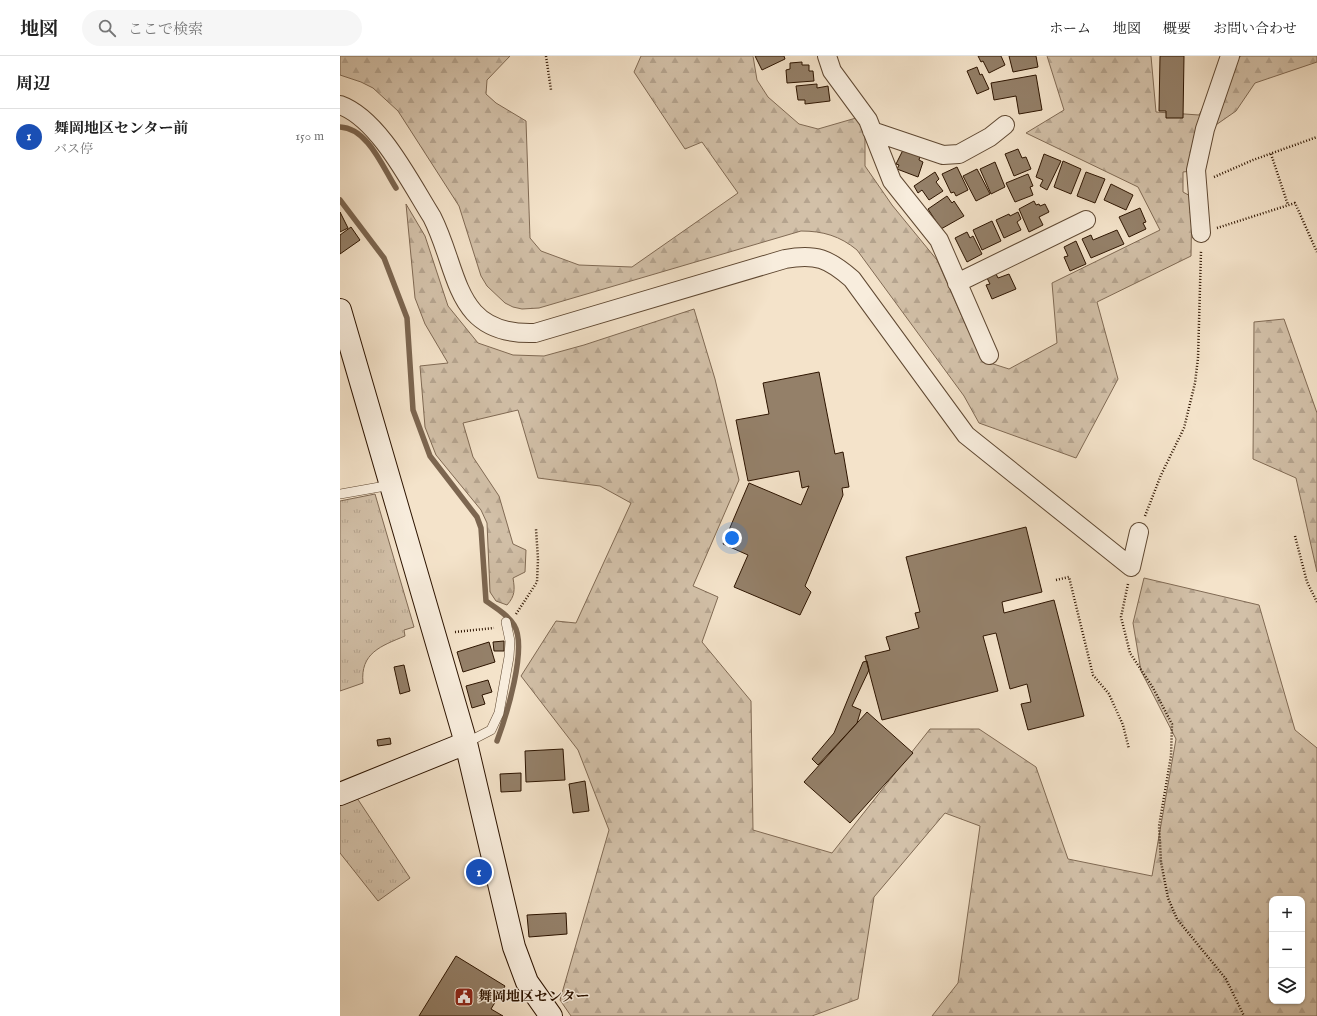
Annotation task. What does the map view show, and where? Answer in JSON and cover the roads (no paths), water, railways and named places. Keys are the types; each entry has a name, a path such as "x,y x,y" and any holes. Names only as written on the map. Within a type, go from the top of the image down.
{"street":[{"path":"827,56 832,70 868,120 892,181 939,240 989,355"},
{"path":"1201,233 1196,170 1205,128 1230,56"},
{"path":"340,105 351,109 377,132 432,217 439,231 461,296 471,310 480,319 500,329 512,332 535,333 785,259 802,256 821,258 838,268 852,279 966,435 1131,567 1139,532"},
{"path":"872,131 943,155 959,154 990,137 1005,125"},
{"path":"958,283 1086,220"},
{"path":"340,310 466,743 514,947 527,982 551,1016"},
{"path":"340,794 466,743"}],"lane":[{"path":"340,494 391,485"},
{"path":"466,743 491,730 499,713 509,657 510,641 506,622"}],"waterway":[{"path":"340,127 350,129 367,141 374,150 396,188"},
{"path":"340,200 384,258 407,318 413,410 430,456 477,517 481,528 486,601 508,618 514,625 518,635 519,649 514,682 497,741"}],"place":[{"name":"舞岡地区センター前","path":"479,872"},
{"name":"舞岡地区センター","path":"464,997"}]}
